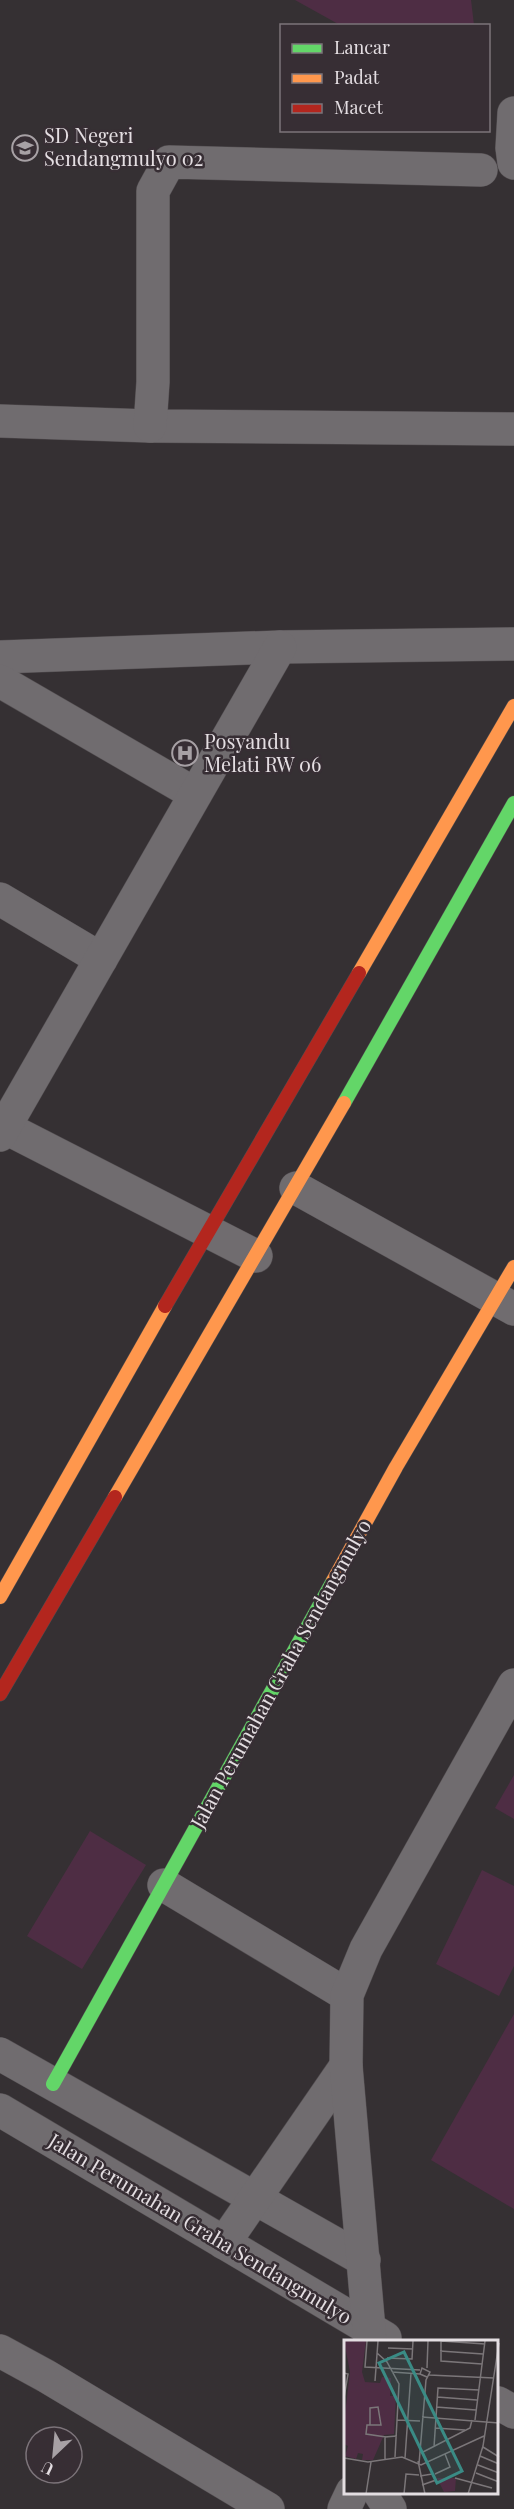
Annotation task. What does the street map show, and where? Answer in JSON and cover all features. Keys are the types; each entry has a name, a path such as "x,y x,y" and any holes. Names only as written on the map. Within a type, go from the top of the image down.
{"main road":[{"path":"0,1597 208,1232 501,739 514,706"},
{"path":"0,1694 296,1188 514,802"},
{"name":"Jalan Perumahan Graha Sendangmulyo","path":"53,2084 396,1467 505,1303 514,1267"}],"street":[{"path":"514,113 512,148 514,163"},
{"path":"150,426 153,382 153,191 169,162 481,170"},
{"path":"0,421 150,426 514,429"},
{"path":"0,657 280,647 514,644"},
{"path":"256,1256 1,1129 280,647"},
{"path":"0,681 195,794"},
{"path":"0,899 101,959"},
{"path":"296,1188 505,1303"},
{"name":"Jalan Perumahan Graha Sendangmulyo","path":"377,2337 364,2260 346,2066 347,1995 366,1949 514,1685"},
{"path":"164,1886 347,1995"},
{"path":"0,2054 364,2260"},
{"path":"224,2243 346,2066"},
{"name":"Jalan Perumahan Graha Sendangmulyo","path":"0,2110 377,2337"},
{"path":"0,2351 46,2376 267,2509"},
{"path":"499,2404 514,2412"},
{"path":"344,2509 352,2494"},
{"path":"380,2494 390,2509"}],"shaded area":[{"path":"295,0 471,0 474,24 338,24"},
{"path":"514,1775 514,1819 495,1808"},
{"path":"90,1831 146,1865 82,1969 27,1936"},
{"path":"482,1870 514,1886 514,1966 499,1996 436,1964"},
{"path":"514,2014 514,2209 431,2160"}],"traffic: fast":[{"path":"344,1103 514,803"},
{"path":"53,2084 333,1581"}],"traffic: slow":[{"path":"359,973 514,706"},
{"path":"115,1497 344,1103"},
{"path":"333,1581 396,1467 514,1267"},
{"path":"0,1597 165,1306"}],"traffic: jam":[{"path":"165,1306 359,973"},
{"path":"0,1694 115,1497"}],"place":[{"name":"SD Negeri Sendangmulyo 02","path":"25,148"},
{"name":"Posyandu Melati RW 06","path":"185,753"}]}
